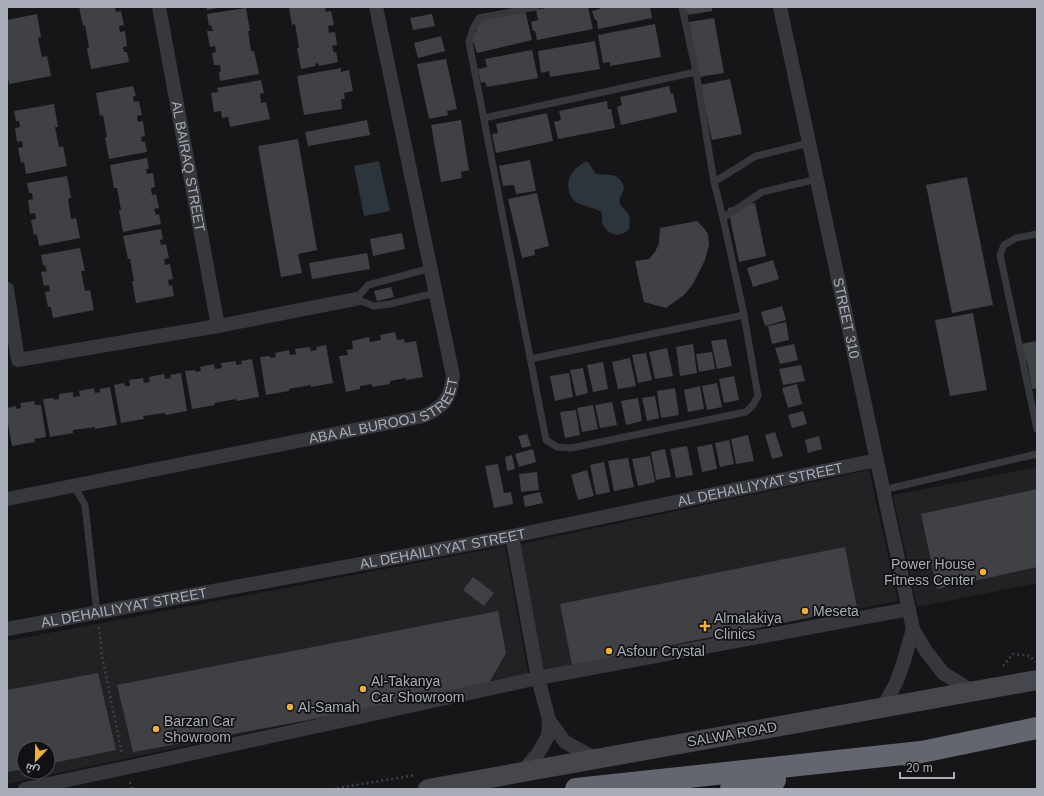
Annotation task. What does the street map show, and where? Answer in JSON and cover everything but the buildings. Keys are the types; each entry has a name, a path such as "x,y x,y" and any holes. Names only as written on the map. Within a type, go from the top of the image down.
{"highway":[{"path":"732,789 1037,728"},
{"path":"576,789 921,752"}],"main road":[{"name":"SALWA ROAD","path":"428,789 1037,680"}],"street":[{"name":"AL BAIRAQ STREET","path":"159,7 218,326"},
{"name":"ABA AL BUROOJ STREET","path":"7,499 424,416 436,410 445,401 451,390 453,376 376,7"},
{"name":"STREET 310","path":"780,7 913,629 926,651 943,673 972,692"},
{"path":"7,289 18,360 218,326 356,300"},
{"name":"AL DEHAILIYYAT STREET","path":"7,629 512,536 877,460"},
{"path":"512,536 538,678 549,720 548,736 540,752 522,772"},
{"path":"25,789 538,678 908,609"},
{"name":"STREET 310","path":"883,707 896,683 913,629"},
{"path":"549,720 565,742 596,759"}],"lane":[{"path":"536,7 479,18 473,29 469,42 546,440 557,447 571,448 746,412 754,405 758,396 744,315 714,182 696,72 682,7"},
{"path":"484,118 696,72"},
{"path":"714,182 756,156 809,143"},
{"path":"723,218 762,192 817,179"},
{"path":"1037,234 1016,238 1004,245 1000,255 1037,429"},
{"path":"431,268 368,286 356,300 374,306 390,304 435,292"},
{"path":"530,359 744,315"},
{"path":"883,490 1037,454"},
{"path":"74,486 85,505 97,613"}],"path":[{"path":"97,613 102,656 125,768 132,789"}],"shaded area":[{"path":"379,161 390,211 364,216 354,166"},
{"path":"584,162 588,162 595,173 616,176 623,184 624,188 620,198 620,204 628,213 630,220 629,229 622,234 618,235 610,233 602,222 602,212 578,203 570,194 568,185 570,177 572,173"},
{"path":"1037,467 1037,583 917,607 893,495"},
{"path":"869,470 898,601 542,671 520,544"},
{"path":"505,546 528,673 56,774 56,740 16,740 16,780 26,780 7,784 7,641"}],"place":[{"name":"Power House Fitness Center","path":"983,572"},
{"name":"Meseta","path":"805,611"},
{"name":"Almalakiya Clinics","path":"705,626"},
{"name":"Asfour Crystal","path":"609,651"},
{"name":"Al-Takanya Car Showroom","path":"363,689"},
{"name":"Al-Samah","path":"290,707"},
{"name":"Barzan Car Showroom","path":"156,729"}]}
